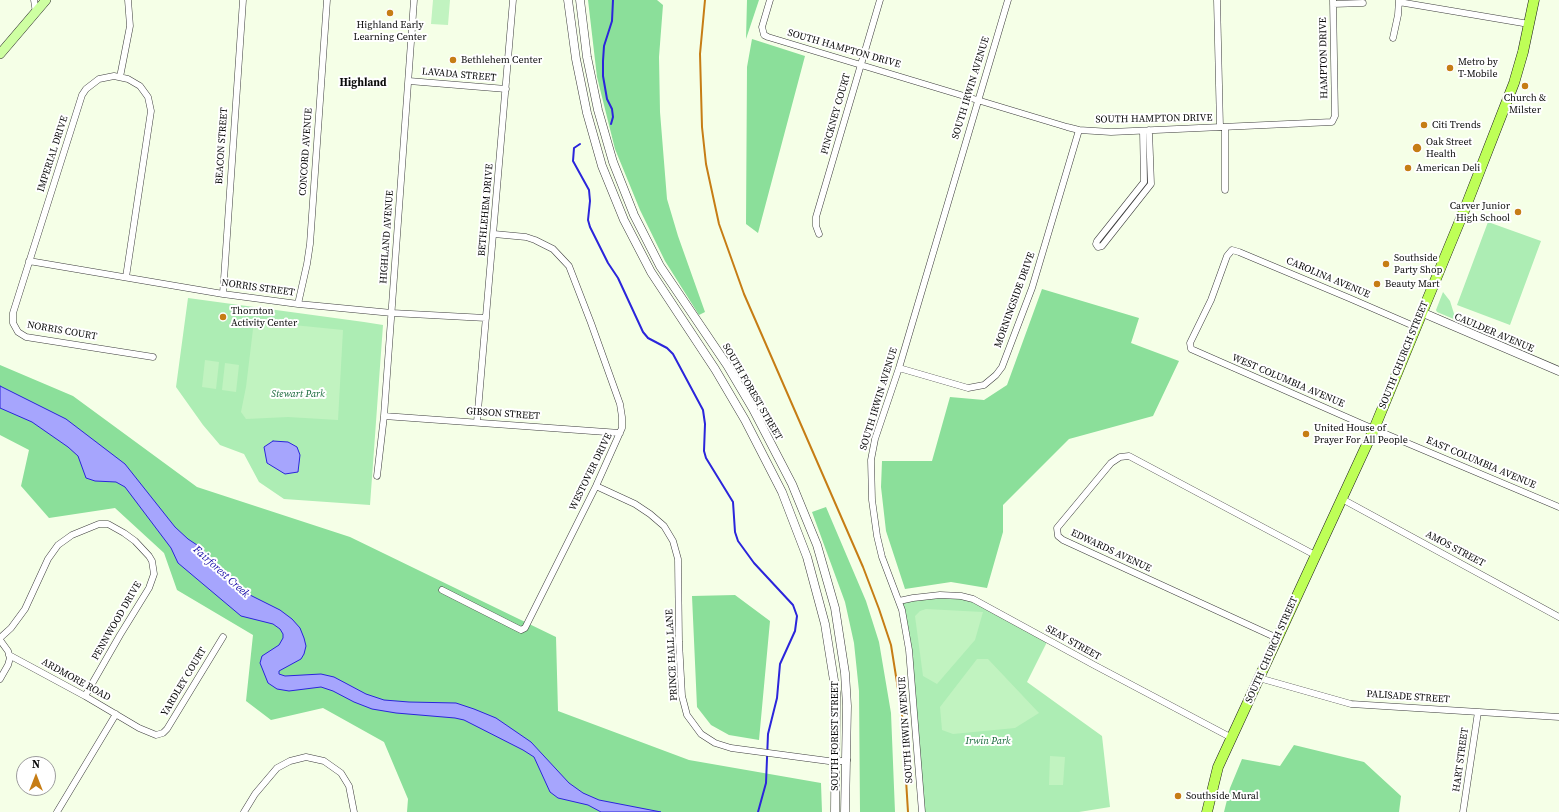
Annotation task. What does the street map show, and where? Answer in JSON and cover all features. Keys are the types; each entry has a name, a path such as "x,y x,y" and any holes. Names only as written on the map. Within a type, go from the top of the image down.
{"main road":[{"path":"0,54 46,0"},
{"name":"SOUTH CHURCH STREET","path":"1207,812 1218,767 1374,429 1466,206 1509,99 1519,68 1534,0"}],"street":[{"path":"34,0 36,13"},
{"path":"120,77 129,32 130,14 128,0"},
{"name":"BEACON STREET","path":"224,294 243,0"},
{"name":"CONCORD AVENUE","path":"298,304 310,244 327,0"},
{"name":"HIGHLAND AVENUE","path":"377,476 384,416 414,0"},
{"name":"BETHLEHEM DRIVE","path":"477,422 513,0"},
{"name":"SOUTH FOREST STREET","path":"568,0 576,59 586,113 602,166 624,220 651,272 715,369 745,420 782,492 805,550 817,590 832,658 836,693 836,812"},
{"name":"SOUTH FOREST STREET","path":"580,0 587,57 598,110 613,162 634,215 660,266 727,366 753,409 792,484 817,545 834,602 841,640 847,706 845,812"},
{"name":"SOUTH HAMPTON DRIVE","path":"770,0 762,27 764,35 768,37 1079,130 1111,132 1329,123 1332,122 1335,116"},
{"name":"PINCKNEY COURT","path":"819,234 816,226 816,217 880,0"},
{"name":"SOUTH IRWIN AVENUE","path":"922,812 906,628 899,601 882,557 877,536 873,512 871,460 875,439 899,368 1008,0"},
{"path":"1217,0 1225,190"},
{"path":"1393,38 1399,1 1529,24"},
{"path":"1333,2 1363,3"},
{"name":"HAMPTON DRIVE","path":"1333,2 1335,116"},
{"name":"IMPERIAL DRIVE","path":"29,261 82,95 86,89 99,79 106,77 120,77 128,79 140,86 148,98 152,111 126,277"},
{"name":"LAVADA STREET","path":"409,81 506,89"},
{"name":"MORNINGSIDE DRIVE","path":"899,368 968,388 984,385 996,375 1002,367 1032,288 1079,130"},
{"path":"1142,131 1144,182 1097,241 1096,244 1098,247 1102,246 1150,184 1149,130"},
{"path":"1144,182 1150,184"},
{"name":"WESTOVER DRIVE","path":"442,590 521,630 524,628 596,486 620,433 622,422 620,404 592,323 569,266 552,249 535,240 494,234"},
{"name":"CAROLINA AVENUE","path":"1195,352 1191,349 1190,343 1210,300 1227,256 1232,250 1416,327"},
{"name":"NORRIS STREET","path":"29,261 224,294 298,304 392,313 486,318"},
{"name":"NORRIS COURT","path":"29,261 13,318 15,328 21,335 153,356"},
{"name":"CAULDER AVENUE","path":"1421,312 1559,371"},
{"name":"WEST COLUMBIA AVENUE","path":"1195,352 1374,429"},
{"name":"GIBSON STREET","path":"384,416 620,433"},
{"name":"EAST COLUMBIA AVENUE","path":"1374,429 1559,507"},
{"name":"EDWARDS AVENUE","path":"1277,638 1063,540 1058,536 1057,528 1111,463 1120,457 1129,456 1315,555"},
{"name":"PRINCE HALL LANE","path":"596,486 635,504 650,514 664,526 673,541 678,559 679,642 682,696 690,721 701,734 715,744 731,748 836,762 847,760"},
{"name":"AMOS STREET","path":"1342,499 1559,617"},
{"name":"PENNWOOD DRIVE","path":"0,639 11,628 25,608 48,559 58,545 72,535 99,524 108,524 124,533 135,541 149,556 152,562 154,574 149,588 85,696"},
{"name":"SEAY STREET","path":"899,601 940,594 973,599 1232,738"},
{"name":"YARDLEY COURT","path":"116,714 149,734 156,735 165,731 186,701 223,637"},
{"path":"0,639 9,655 8,665 0,679"},
{"name":"ARDMORE ROAD","path":"9,655 116,714 57,812"},
{"name":"PALISADE STREET","path":"1259,678 1351,704 1559,717"},
{"name":"HART STREET","path":"1464,812 1478,712"},
{"path":"244,812 255,794 277,768 290,760 306,758 324,761 341,773 349,786 354,812"}],"green space":[{"path":"433,0 450,0 448,25 431,24"},
{"path":"588,0 657,0 663,5 659,57 660,112 667,199 678,236 705,312 699,315 665,261 640,210 615,149 597,77"},
{"path":"747,0 759,0 746,39"},
{"path":"752,39 805,56 758,233 746,224 747,67"},
{"path":"1488,222 1541,241 1510,325 1457,305"},
{"path":"1042,289 1139,318 1131,343 1179,361 1153,416 1069,439 1003,505 1003,532 987,588 951,582 905,589 886,531 881,487 882,461 932,461 950,397 984,400 1007,385"},
{"path":"1443,292 1450,301 1456,320 1437,312 1436,310"},
{"name":"Stewart Park","path":"188,298 383,325 370,505 284,499 259,482 244,454 220,445 203,425 176,387"},
{"path":"254,321 343,330 338,420 288,417 246,419 241,412 246,387"},
{"path":"205,360 219,362 216,389 202,387"},
{"path":"225,363 239,365 236,392 222,390"},
{"path":"0,365 73,396 197,487 350,537 556,637 558,711 689,760 821,783 822,812 407,812 408,799 384,742 323,708 271,720 246,701 253,635 177,590 164,553 115,508 49,518 21,486 29,450 0,435"},
{"path":"826,507 866,601 879,642 891,713 895,812 860,812 859,691 854,643 845,602 812,512"},
{"path":"735,595 770,621 759,740 729,735 711,725 697,707 692,596"},
{"name":"Irwin Park","path":"961,596 1048,640 1027,682 1102,736 1110,807 1079,812 922,812 912,678 899,601"},
{"path":"926,609 983,612 975,640 937,684 923,676 915,616 920,611"},
{"path":"977,659 988,659 1039,713 1015,728 953,734 942,730 940,707"},
{"path":"1294,745 1364,762 1401,796 1399,812 1224,812 1230,788 1242,759 1280,766"},
{"path":"1050,756 1065,757 1063,785 1049,785"}],"water":[{"name":"Fairforest Creek","path":"0,386 66,419 125,464 175,527 188,539 200,547 250,595 280,610 292,619 300,628 306,646 301,659 279,671 279,674 285,676 321,674 334,677 366,694 384,700 456,703 474,709 496,718 531,742 569,783 583,793 599,800 661,812 601,812 588,805 558,798 550,792 534,757 464,720 372,709 321,687 289,691 277,689 268,683 260,663 262,656 279,645 283,638 283,634 280,629 273,624 241,616 178,563 171,548 125,487 116,482 95,481 86,478 78,456 68,447 32,422 0,408"},
{"path":"273,441 288,442 297,447 300,455 298,472 285,474 267,463 264,447"}],"waterway":[{"path":"611,124 613,117 612,109 607,99 603,76 603,61 604,46 612,21 613,0"},
{"path":"580,144 574,148 573,161 589,190 590,201 588,220 590,227 608,263 618,278 643,332 648,338 667,348 673,354 703,410 705,424 704,451 706,458 733,502 735,532 738,541 754,563 793,605 797,616 795,631 780,664 777,698 768,734 766,783 758,812"}],"railway":[{"path":"705,0 700,54 702,127 706,164 719,224 744,294 863,567 891,645 902,714 908,812"}],"place":[{"name":"Highland Early Learning Center","path":"390,13"},
{"name":"Bethlehem Center","path":"453,60"},
{"name":"Metro by T-Mobile","path":"1450,68"},
{"name":"Church & Milster","path":"1525,86"},
{"name":"Citi Trends","path":"1424,125"},
{"name":"Oak Street Health","path":"1417,148"},
{"name":"American Deli","path":"1408,168"},
{"name":"Carver Junior High School","path":"1518,212"},
{"name":"Southside Party Shop","path":"1386,264"},
{"name":"Beauty Mart","path":"1377,284"},
{"name":"Thornton Activity Center","path":"223,317"},
{"name":"United House of Prayer For All People","path":"1306,434"},
{"name":"Southside Mural","path":"1178,796"}],"district":[{"name":"Highland","path":"363,83"}]}
